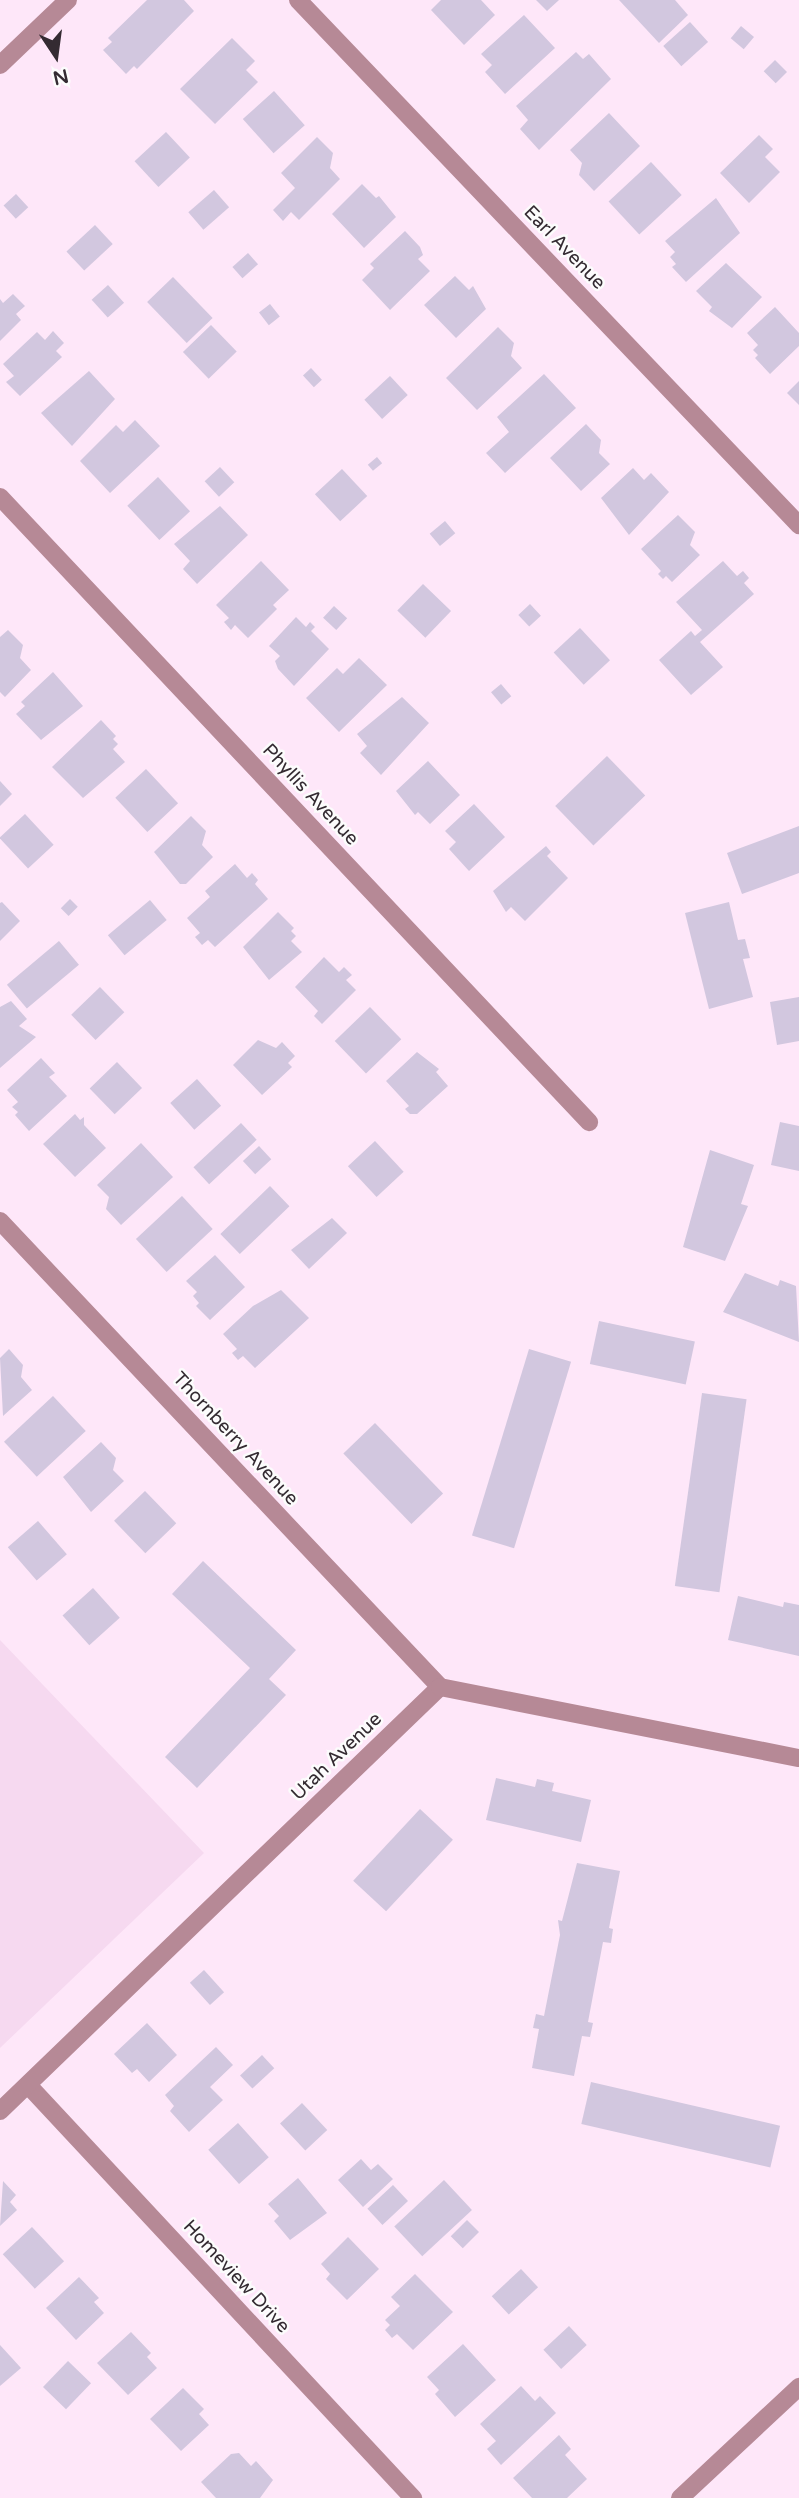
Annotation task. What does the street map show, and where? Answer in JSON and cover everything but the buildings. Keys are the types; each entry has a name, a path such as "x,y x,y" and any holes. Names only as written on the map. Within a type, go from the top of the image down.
{"street":[{"path":"0,65 68,0"},
{"name":"Earl Avenue","path":"298,0 799,525"},
{"name":"Phyllis Avenue","path":"0,497 589,1122"},
{"name":"Thornberry Avenue","path":"0,1221 440,1686"},
{"path":"440,1686 799,1758"},
{"name":"Utah Avenue","path":"0,2111 440,1686"},
{"name":"Homeview Drive","path":"28,2085 412,2498"},
{"path":"680,2498 799,2387"}],"shaded area":[{"path":"0,1640 204,1853 0,2048"}]}
